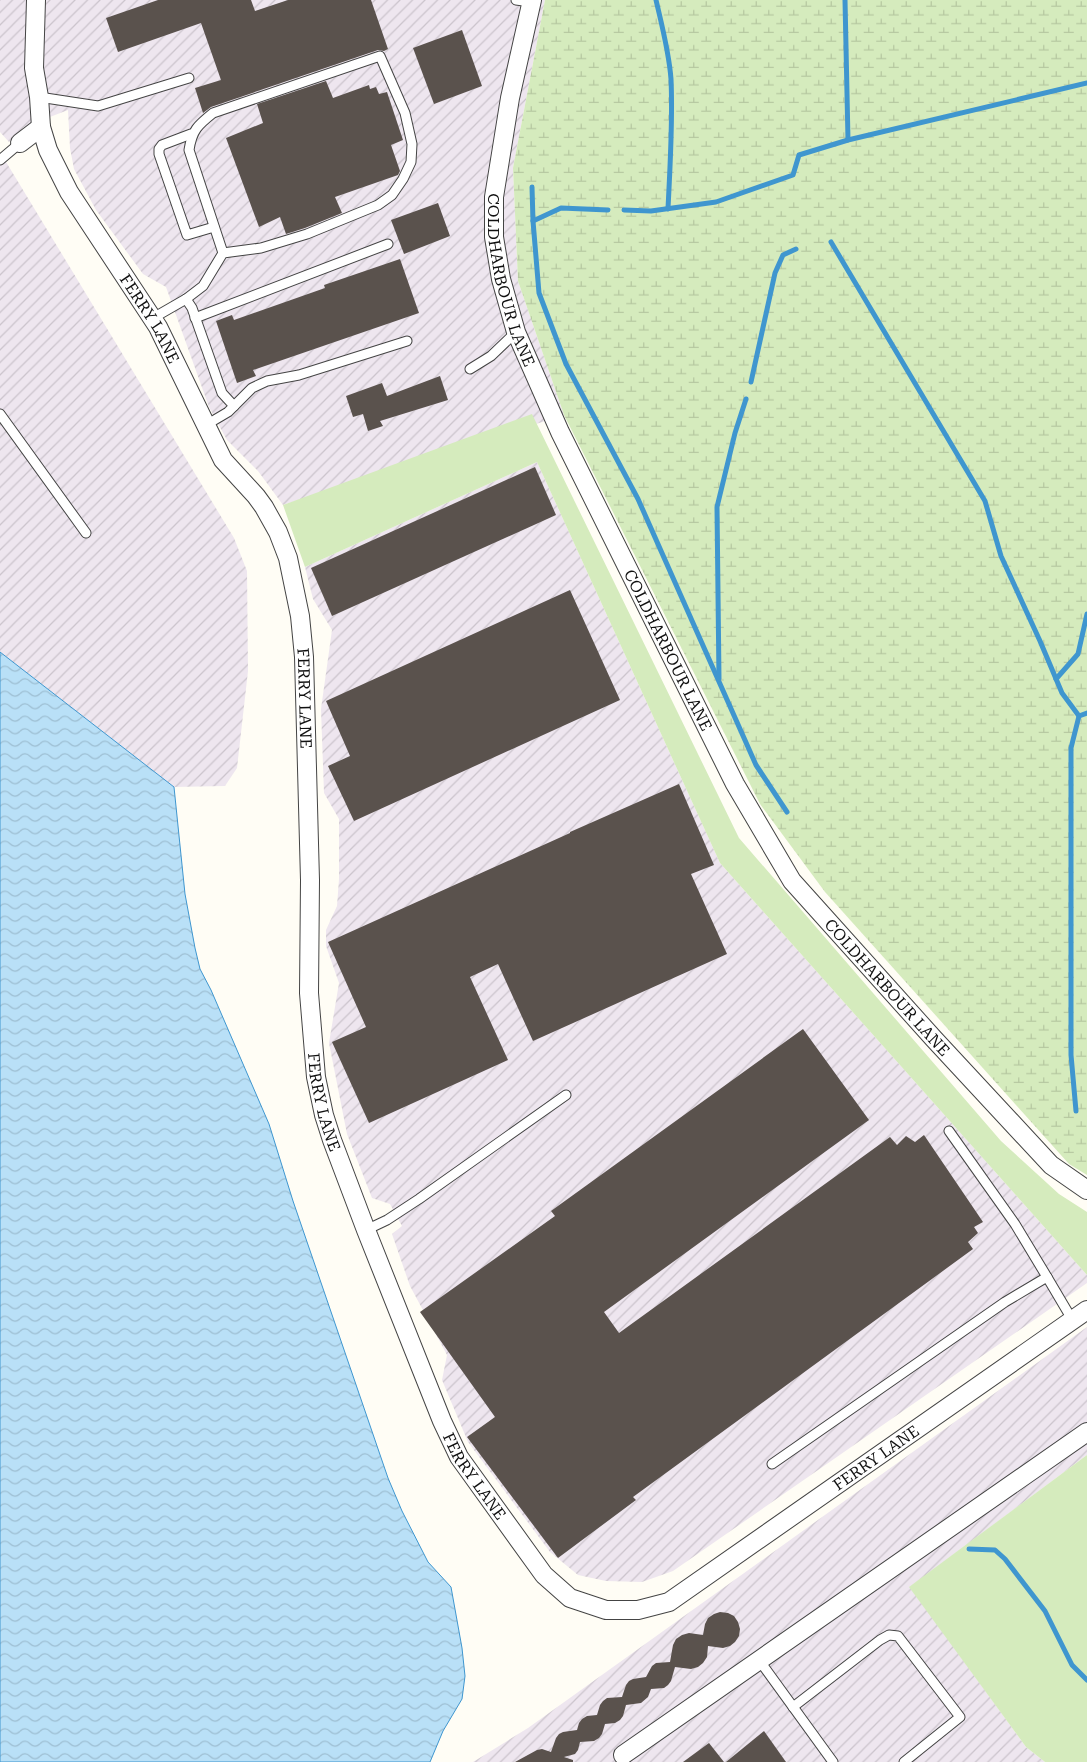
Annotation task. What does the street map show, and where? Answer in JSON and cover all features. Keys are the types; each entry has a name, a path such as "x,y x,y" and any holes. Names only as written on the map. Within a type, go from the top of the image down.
{"street":[{"name":"FERRY LANE","path":"36,0 34,68 39,97 41,127 48,150 69,192 153,318 222,460 256,496 278,532 288,558 300,616 304,657 310,880 309,993 316,1077 324,1115 366,1230 442,1421 459,1457 544,1575 570,1598 606,1610 638,1610 669,1602 1087,1310"},
{"name":"COLDHARBOUR LANE","path":"526,1 494,197 494,237 501,279 516,332 560,432 735,784 792,881 934,1039 1051,1165 1087,1190"},
{"path":"20,143 41,127"},
{"path":"623,1755 1087,1432"}],"lane":[{"path":"214,227 187,235 159,154 162,144 191,134 200,123 213,113 380,56 405,113 412,144 411,162 403,179 392,195 378,205 307,234 260,248 223,253"},
{"path":"39,97 98,106 189,78"},
{"path":"191,134 189,150 223,253"},
{"path":"0,160 20,143"},
{"path":"195,318 388,244"},
{"path":"153,318 186,299 203,286 223,253"},
{"path":"186,299 192,308 222,393 234,406"},
{"path":"470,369 491,356 516,332"},
{"path":"206,425 228,412 252,388 267,381 299,375 408,341"},
{"path":"0,414 86,533"},
{"path":"366,1230 388,1220 566,1095"},
{"path":"949,1131 1015,1224 1073,1321"},
{"path":"772,1464 1005,1302 1047,1277"},
{"path":"793,1707 880,1640 889,1635 898,1636 960,1717 904,1762"},
{"path":"759,1660 833,1762"}],"shaded area":[{"path":"0,0 545,0 513,168 518,281 564,415 283,505 258,471 227,440 209,407 166,287 143,274 96,210 74,169 70,148 68,110 24,127 9,142 0,132"},
{"path":"0,152 234,538 247,571 248,671 237,768 225,786 174,787 0,652"},
{"path":"537,462 720,863 1087,1275 1087,1283 673,1571 642,1582 606,1581 578,1575 550,1552 468,1442 442,1380 447,1355 410,1286 392,1234 402,1226 390,1204 372,1198 347,1134 329,1043 339,983 326,946 326,930 337,906 339,819 324,793 321,709 332,630 313,599 305,567"},
{"path":"1087,1327 1087,1455 910,1587 1026,1747 1045,1762 473,1762 528,1728"}],"green space":[{"path":"545,0 1087,0 1087,1175 1069,1164 825,892 760,804 564,415 518,281 513,168"},
{"path":"532,414 739,838 1001,1141 1059,1194 1087,1212 1087,1275 720,863 537,462 305,567 283,505"},
{"path":"1087,1455 1087,1762 1045,1762 1026,1747 909,1587"}],"water":[{"path":"0,652 174,787 185,894 200,969 211,990 269,1124 293,1201 388,1478 402,1511 428,1562 451,1587 465,1676 462,1699 443,1731 430,1762 0,1762"}],"building":[{"path":"158,0 251,0 255,11 288,0 371,0 388,49 384,51 378,50 211,107 203,113 195,88 221,80 201,23 118,52 106,18"},
{"path":"462,30 482,86 434,104 413,48"},
{"path":"326,81 333,98 369,85 370,89 376,87 379,94 387,92 403,140 391,145 400,171 398,175 335,197 342,213 305,228 286,234 280,217 259,227 226,138 263,123 257,104"},
{"path":"438,203 450,236 404,254 391,220"},
{"path":"400,259 419,313 253,370 256,376 237,383 216,321 232,315 234,320 325,288 324,285"},
{"path":"440,376 448,400 380,421 383,426 368,431 363,414 353,417 346,396 382,383 387,396"},
{"path":"535,467 556,515 332,616 311,568"},
{"path":"570,590 620,700 354,821 328,766 350,756 326,701"},
{"path":"679,784 714,865 691,874 727,954 533,1041 498,964 470,977 508,1060 369,1123 332,1042 366,1027 328,942"},
{"path":"803,1029 869,1120 604,1312 619,1333 890,1137 897,1145 906,1136 915,1142 924,1135 983,1222 974,1227 978,1233 968,1242 973,1249 633,1497 636,1500 558,1558 467,1437 495,1417 420,1312 555,1216 551,1211"},
{"path":"720,1612 734,1616 738,1622 739,1636 735,1642 723,1648 708,1646 707,1657 698,1667 691,1669 675,1667 668,1685 664,1688 651,1689 648,1697 641,1703 626,1705 620,1720 615,1723 605,1724 599,1738 594,1741 580,1742 575,1754 564,1757 573,1760 573,1762 515,1762 537,1750 542,1749 551,1752 559,1734 577,1730 582,1719 587,1716 597,1715 603,1701 607,1698 622,1697 629,1681 646,1677 652,1666 656,1663 670,1662 676,1639 689,1633 703,1635 708,1618"},
{"path":"764,1731 786,1762 726,1762"},
{"path":"709,1743 724,1762 683,1762"}],"waterway":[{"path":"656,0 667,49 672,95 668,209"},
{"path":"845,0 848,140"},
{"path":"624,210 651,211 716,202 793,175 799,155 848,140 1087,83"},
{"path":"532,187 539,293 566,364 638,499 756,765 787,812"},
{"path":"533,221 561,208 608,210"},
{"path":"831,242 985,501 1001,556 1062,693 1079,716"},
{"path":"751,382 775,273 783,255 796,249"},
{"path":"719,679 717,507 735,433 746,399"},
{"path":"1056,679 1078,654 1087,614"},
{"path":"1076,1111 1071,1055 1071,748 1079,716 1087,713"},
{"path":"969,1549 995,1550 1005,1559 1045,1611 1072,1665 1087,1680"}]}
